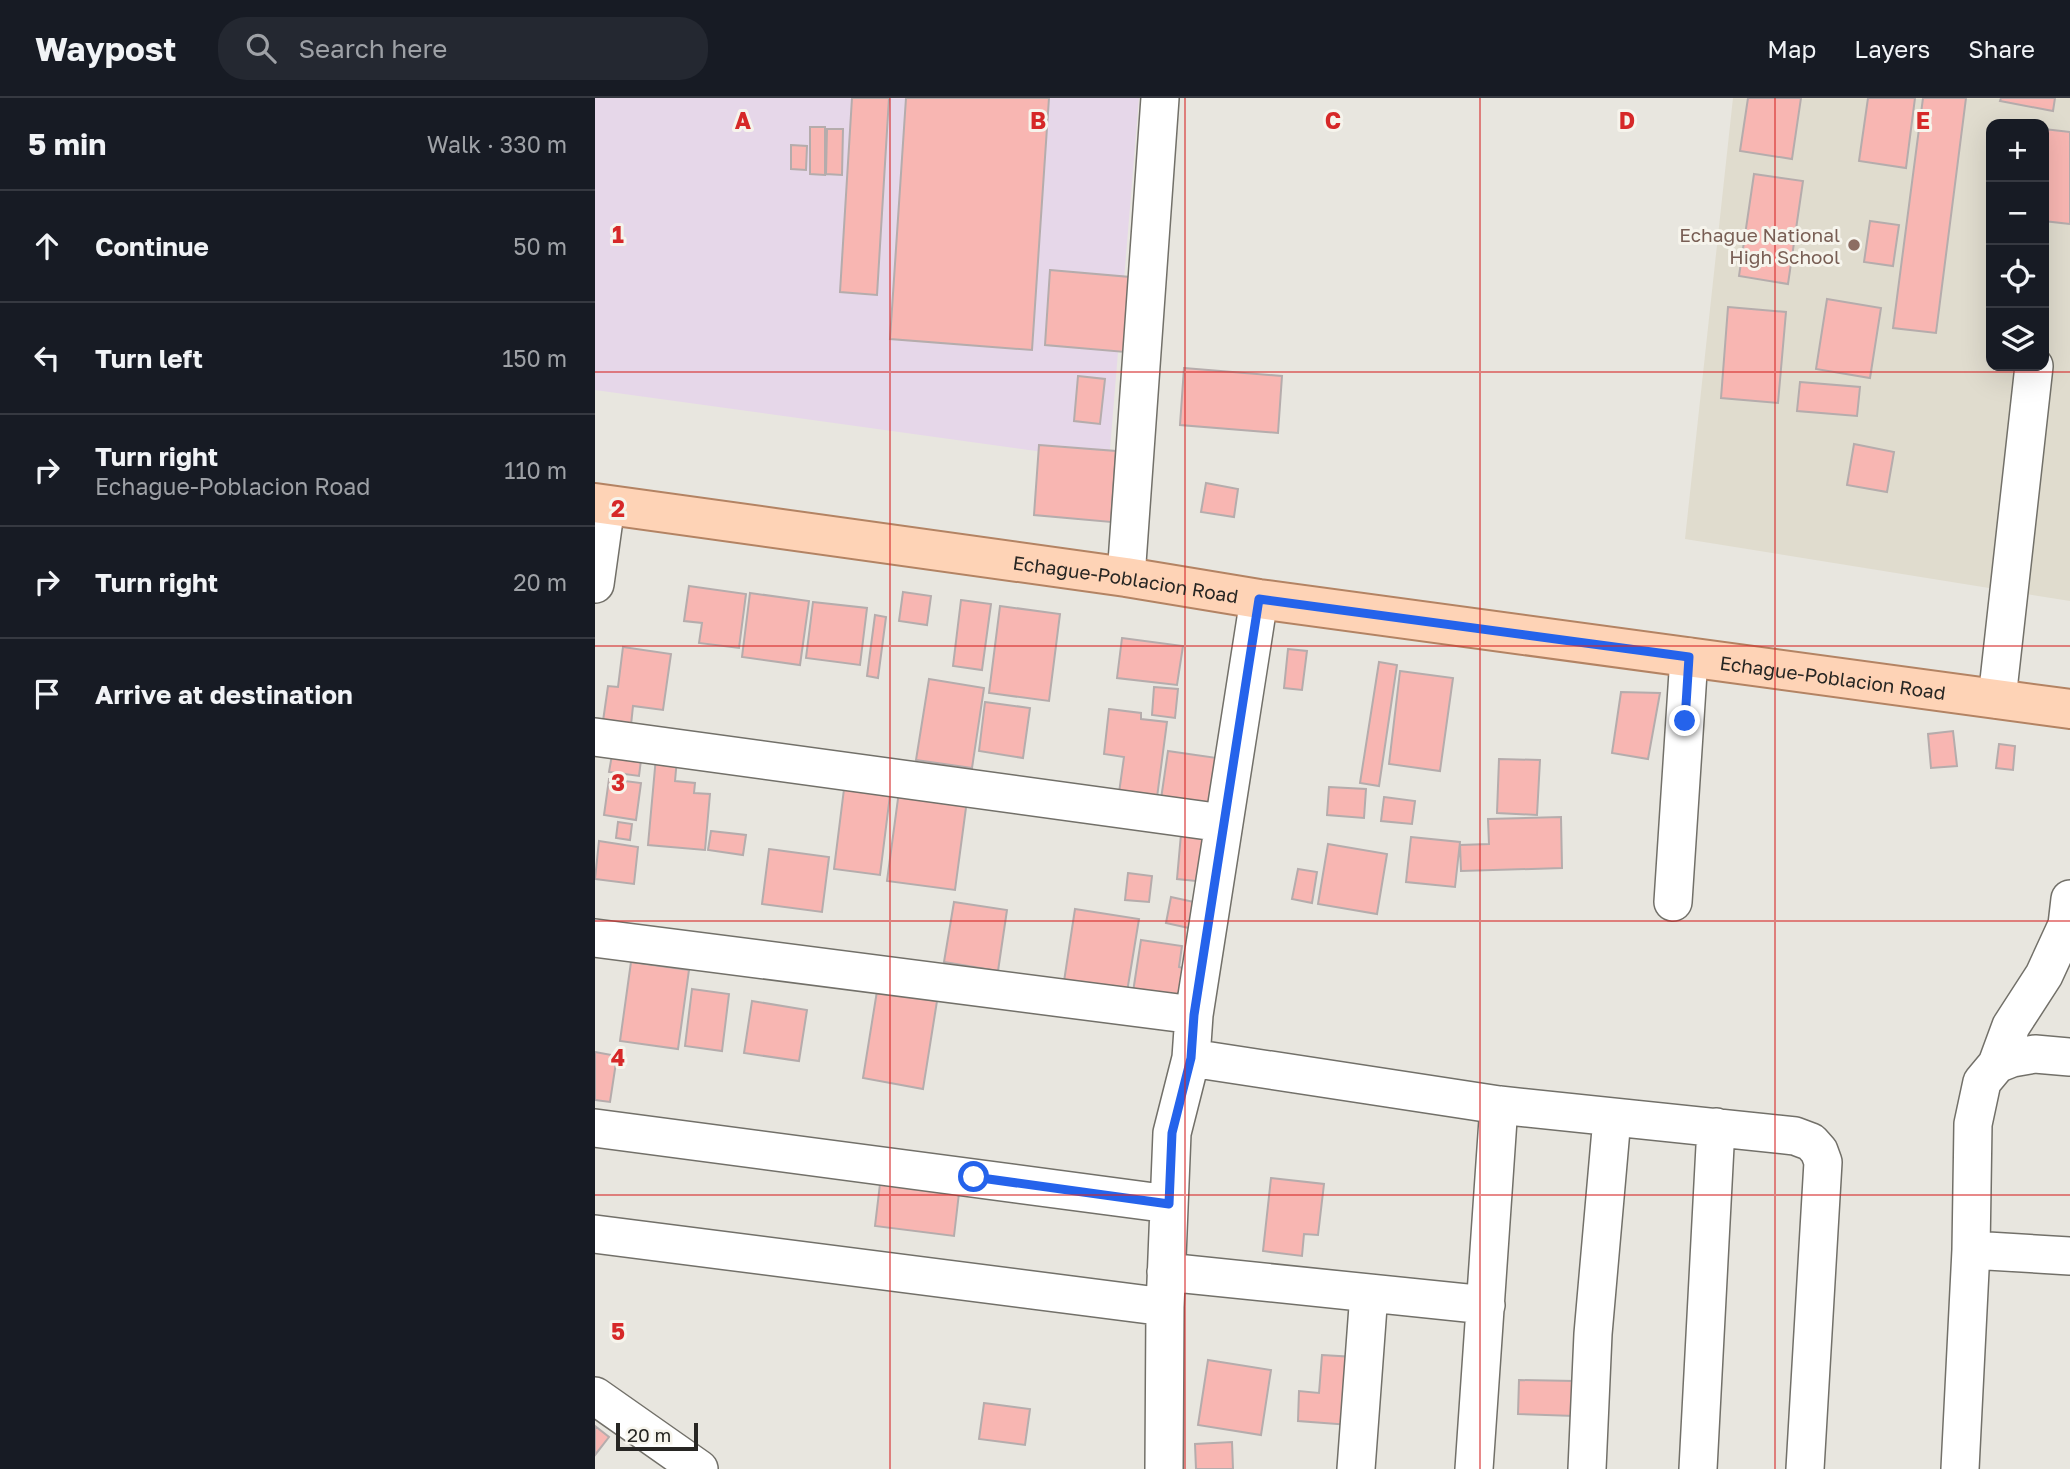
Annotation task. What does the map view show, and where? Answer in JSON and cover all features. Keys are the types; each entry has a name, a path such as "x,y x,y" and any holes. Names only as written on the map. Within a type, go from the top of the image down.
{"main road":[{"name":"Echague-Poblacion Road","path":"601,504 1126,577 1259,599 2070,709"}],"street":[{"path":"1126,577 1160,98"},
{"path":"1997,699 2033,371"},
{"path":"595,584 601,504"},
{"path":"1164,1469 1165,1290 1172,1133 1191,1058 1194,1015 1259,599"},
{"path":"1673,902 1689,657"},
{"path":"595,737 1223,823"},
{"path":"1960,1469 1971,1250 1973,1124 1982,1082 1997,1064 2011,1026 2044,975 2067,925 2070,899"},
{"path":"595,938 1194,1015"},
{"path":"1997,1064 2035,1054 2070,1057"},
{"path":"1191,1058 1499,1105 1795,1136 1811,1142 1819,1151 1823,1162 1805,1469"},
{"path":"1474,1469 1499,1105"},
{"path":"1587,1469 1593,1334 1612,1118"},
{"path":"1698,1469 1716,1127"},
{"path":"595,1128 1169,1204"},
{"path":"595,1234 1165,1290 1369,1293 1486,1305"},
{"path":"1971,1250 2070,1256"},
{"path":"1356,1469 1369,1293"},
{"path":"595,1396 699,1469"}],"shaded area":[{"path":"595,98 1139,98 1109,461 595,390"},
{"name":"Echague National High School","path":"1733,98 2070,98 2070,601 1685,539"}],"building":[{"path":"852,98 889,98 877,295 840,292"},
{"path":"906,98 1049,98 1032,350 890,339"},
{"path":"1748,98 1801,98 1792,159 1740,151"},
{"path":"1868,98 1915,98 1906,168 1859,161"},
{"path":"1923,98 1966,98 1936,333 1893,328"},
{"path":"2001,98 2055,98 2053,111 2000,101"},
{"path":"810,127 825,127 825,175 810,174"},
{"path":"827,129 843,129 842,175 826,174"},
{"path":"2049,130 2070,132 2070,224 2049,222"},
{"path":"791,145 807,146 806,170 791,169"},
{"path":"1754,174 1803,181 1788,284 1739,276"},
{"path":"1870,221 1899,225 1893,266 1864,262"},
{"path":"1050,270 1130,277 1125,352 1045,345"},
{"path":"1827,299 1881,308 1870,378 1816,369"},
{"path":"1728,307 1786,312 1778,403 1721,398"},
{"path":"1184,368 1282,376 1278,433 1180,425"},
{"path":"1078,376 1105,379 1100,424 1074,421"},
{"path":"1800,382 1860,387 1857,416 1797,411"},
{"path":"1854,444 1894,452 1887,492 1847,485"},
{"path":"1039,445 1116,451 1111,522 1034,515"},
{"path":"1206,483 1238,489 1234,517 1201,512"},
{"path":"689,586 746,594 739,648 699,643 702,623 684,621"},
{"path":"903,592 931,596 927,625 899,621"},
{"path":"750,593 809,601 800,665 742,657"},
{"path":"961,600 991,604 982,670 953,666"},
{"path":"813,602 867,608 860,665 806,658"},
{"path":"1000,606 1060,614 1049,701 989,693"},
{"path":"875,615 886,617 878,678 867,676"},
{"path":"1122,638 1183,646 1177,685 1117,678"},
{"path":"623,647 671,654 663,710 633,706 631,725 603,721 608,686 618,687"},
{"path":"1288,649 1307,651 1302,690 1284,688"},
{"path":"1379,662 1397,665 1379,786 1360,783"},
{"path":"1400,671 1453,678 1440,771 1389,764"},
{"path":"929,679 984,688 972,768 916,760"},
{"path":"1154,687 1178,689 1175,718 1152,715"},
{"path":"1621,692 1660,693 1648,759 1612,753"},
{"path":"985,702 1030,708 1023,758 979,751"},
{"path":"1109,709 1141,713 1141,719 1167,722 1156,805 1118,800 1124,757 1104,754"},
{"path":"1953,731 1957,766 1931,768 1928,734"},
{"path":"1999,744 2015,746 2013,770 1996,768"},
{"path":"613,749 642,752 639,776 609,772"},
{"path":"1168,751 1217,758 1211,806 1161,799"},
{"path":"656,757 677,759 675,781 695,783 694,793 710,794 705,850 648,845"},
{"path":"1499,759 1540,760 1537,815 1497,813"},
{"path":"609,779 641,783 636,820 604,815"},
{"path":"1329,787 1366,789 1364,818 1327,815"},
{"path":"844,789 890,795 880,875 834,869"},
{"path":"899,791 967,800 955,890 887,881"},
{"path":"1384,797 1415,801 1412,824 1381,821"},
{"path":"1561,817 1562,868 1461,871 1460,845 1489,844 1488,819"},
{"path":"618,822 632,824 630,840 616,838"},
{"path":"711,831 746,835 743,855 708,850"},
{"path":"1181,834 1210,836 1206,882 1177,879"},
{"path":"1411,837 1460,842 1455,887 1406,882"},
{"path":"599,841 638,847 634,884 595,879"},
{"path":"1328,844 1387,854 1377,914 1318,904"},
{"path":"769,849 829,857 822,912 762,904"},
{"path":"1298,869 1317,872 1312,903 1292,899"},
{"path":"1128,873 1152,876 1149,902 1125,900"},
{"path":"1171,897 1203,904 1198,930 1166,923"},
{"path":"954,902 1007,910 998,971 944,962"},
{"path":"1075,909 1139,919 1126,998 1063,988"},
{"path":"1141,940 1182,946 1179,967 1190,970 1186,1000 1133,992"},
{"path":"631,962 689,970 678,1049 620,1041"},
{"path":"692,989 729,994 722,1051 685,1046"},
{"path":"877,991 937,1001 923,1089 863,1078"},
{"path":"752,1001 807,1010 799,1061 744,1053"},
{"path":"595,1052 617,1056 610,1102 595,1100"},
{"path":"1271,1178 1324,1184 1318,1235 1304,1234 1302,1256 1263,1251"},
{"path":"880,1184 959,1193 954,1236 875,1226"},
{"path":"1322,1355 1355,1357 1350,1425 1298,1421 1299,1391 1319,1393"},
{"path":"1208,1360 1271,1370 1261,1435 1198,1425"},
{"path":"1519,1380 1574,1381 1574,1416 1518,1414"},
{"path":"984,1403 1030,1409 1025,1445 979,1439"},
{"path":"595,1426 609,1437 595,1455"},
{"path":"1232,1442 1233,1469 1196,1469 1195,1444"}],"place":[{"name":"Echague National High School","path":"1854,245"}],"route":[{"path":"974,1177 1169,1204 1172,1133 1191,1058 1194,1015 1259,599 1689,657 1685,721"}]}
